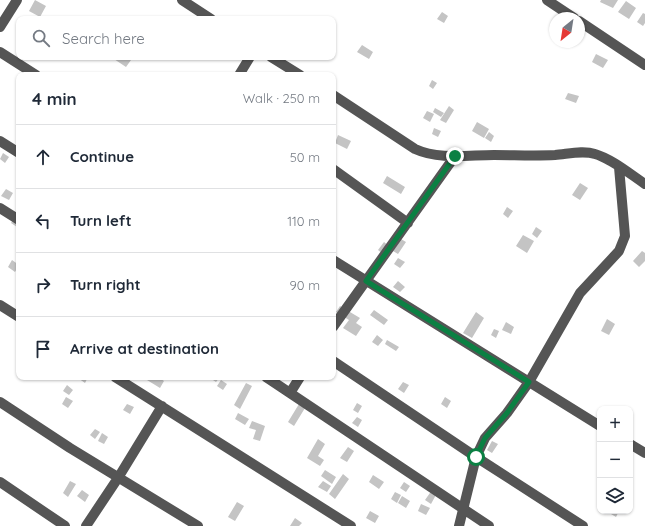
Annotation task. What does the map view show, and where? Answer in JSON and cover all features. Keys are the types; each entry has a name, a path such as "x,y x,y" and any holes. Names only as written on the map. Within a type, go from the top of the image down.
{"street":[{"path":"0,27 17,0"},
{"path":"182,0 206,16"},
{"path":"547,0 565,12"},
{"path":"585,25 645,64"},
{"path":"0,52 31,72"},
{"path":"241,72 248,60"},
{"path":"276,60 295,72"},
{"path":"336,97 415,149 432,155 554,155 585,152 605,158 645,184"},
{"path":"0,141 16,151"},
{"path":"336,324 455,156"},
{"path":"459,526 476,457 485,438 507,413 529,382 580,293 619,251 623,243 625,236 619,167"},
{"path":"336,172 408,223"},
{"path":"0,208 16,218"},
{"path":"336,262 597,424"},
{"path":"0,305 16,315"},
{"path":"336,363 476,457 583,526"},
{"path":"120,380 351,526"},
{"path":"270,380 489,526"},
{"path":"290,393 298,380"},
{"path":"0,402 118,478 198,526"},
{"path":"86,526 118,478 162,406"},
{"path":"633,446 645,453"},
{"path":"0,482 66,526"}],"building":[{"path":"35,0 46,6 41,16 29,11"},
{"path":"601,0 618,0 613,8 600,2"},
{"path":"626,1 636,8 629,19 618,12"},
{"path":"442,12 448,16 444,23 437,19"},
{"path":"643,13 645,14 645,23 643,26 637,22"},
{"path":"362,45 373,52 369,59 357,52"},
{"path":"596,54 608,60 603,68 592,62"},
{"path":"116,60 131,60 126,67"},
{"path":"432,80 437,83 433,89 429,86"},
{"path":"568,93 579,96 576,103 565,99"},
{"path":"449,106 454,110 446,123 440,120"},
{"path":"435,108 444,113 441,117 433,112"},
{"path":"427,111 434,114 430,122 423,118"},
{"path":"477,122 489,129 484,138 472,131"},
{"path":"434,128 441,131 438,137 432,134"},
{"path":"489,132 494,136 491,142 485,138"},
{"path":"338,135 351,141 347,149 336,144"},
{"path":"3,153 9,157 5,163 0,159"},
{"path":"387,176 405,187 401,194 383,183"},
{"path":"580,183 588,188 580,200 572,195"},
{"path":"6,189 13,193 9,200 1,196"},
{"path":"507,207 513,211 508,218 503,214"},
{"path":"14,218 16,221 16,226 11,223"},
{"path":"536,227 542,231 537,238 532,234"},
{"path":"523,235 534,241 527,253 516,246"},
{"path":"401,239 406,242 398,254 393,251"},
{"path":"384,242 389,246 383,254 378,250"},
{"path":"642,251 645,253 645,261 639,267 633,261"},
{"path":"398,258 405,262 400,268 394,264"},
{"path":"12,260 16,263 15,272 8,267"},
{"path":"398,281 405,287 400,292 393,287"},
{"path":"340,306 360,318 356,323 362,327 356,336 343,328 349,320 336,312"},
{"path":"374,310 388,320 384,325 370,315"},
{"path":"476,312 484,318 472,338 463,333"},
{"path":"607,319 615,324 609,335 601,331"},
{"path":"506,322 514,327 511,334 502,330"},
{"path":"494,329 499,331 496,338 491,335"},
{"path":"377,335 383,340 378,346 372,342"},
{"path":"387,340 399,347 396,351 385,344"},
{"path":"147,380 162,380 164,381 160,388"},
{"path":"221,380 227,384 223,390 217,386"},
{"path":"403,382 409,385 404,393 398,389"},
{"path":"246,383 252,386 240,409 234,405"},
{"path":"67,385 73,390 69,395 63,391"},
{"path":"66,397 73,401 68,408 62,404"},
{"path":"445,397 451,401 447,408 441,404"},
{"path":"357,403 362,406 358,413 353,410"},
{"path":"127,404 134,407 130,414 123,410"},
{"path":"299,404 305,408 294,426 288,422"},
{"path":"238,413 249,419 245,425 235,419"},
{"path":"357,417 362,420 358,427 352,423"},
{"path":"252,421 265,426 260,441 253,439 256,430 249,428"},
{"path":"95,429 100,432 95,439 90,435"},
{"path":"102,433 108,437 104,444 98,441"},
{"path":"318,439 325,444 318,456 324,460 320,466 307,458"},
{"path":"492,441 498,444 492,453 487,450"},
{"path":"348,447 354,451 347,462 340,458"},
{"path":"325,470 336,477 332,484 321,476"},
{"path":"343,474 349,479 335,499 329,494"},
{"path":"373,475 384,482 379,489 369,482"},
{"path":"70,481 76,484 68,497 63,493"},
{"path":"323,481 331,486 327,492 318,487"},
{"path":"404,482 410,486 406,492 400,488"},
{"path":"82,490 89,495 85,502 77,496"},
{"path":"432,490 437,493 431,504 425,500"},
{"path":"395,492 401,495 397,503 391,499"},
{"path":"402,496 410,501 406,508 398,503"},
{"path":"237,502 244,506 235,521 228,517"},
{"path":"421,504 430,508 426,515 418,511"},
{"path":"370,511 379,516 375,523 366,518"},
{"path":"295,518 302,523 299,526 290,526"}],"route":[{"path":"455,156 366,281 529,382 507,413 485,438 476,457"}]}
